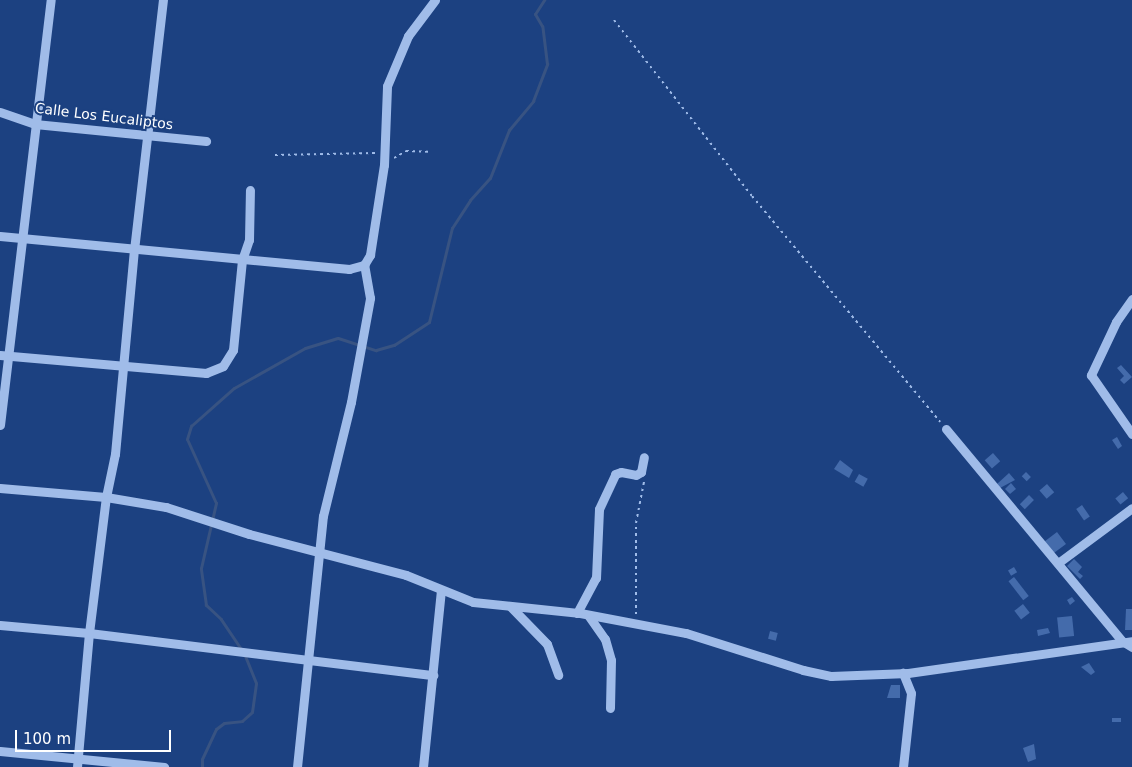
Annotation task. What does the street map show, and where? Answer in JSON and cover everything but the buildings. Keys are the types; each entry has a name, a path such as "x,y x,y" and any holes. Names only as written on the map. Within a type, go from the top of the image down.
{"street":[{"path":"0,425 3,356 22,238 51,0"},
{"path":"77,764 89,633 106,497 115,454 134,250 163,0"},
{"path":"0,236 348,269 364,265 370,256 384,165 387,86 408,36 435,0"},
{"name":"Calle Los Eucaliptos","path":"0,112 35,124 206,141"},
{"path":"3,356 206,373 223,366 233,350 242,260 248,240 250,190"},
{"path":"297,767 318,553 362,348 370,298 364,265"},
{"path":"1132,299 1116,322 1091,375 1132,434"},
{"path":"946,429 1122,641 1132,647"},
{"path":"576,613 596,578 599,509 615,474 621,472 636,475 641,472 644,457"},
{"path":"0,488 106,497 180,511 318,553 406,575 473,602 576,613 710,638 803,670 831,676 903,673 1132,641"},
{"path":"1058,563 1132,508"},
{"path":"423,767 441,590"},
{"path":"510,606 547,644 558,674"},
{"path":"588,615 605,639 611,660 610,708"},
{"path":"0,625 89,633 107,637 433,675"},
{"path":"903,673 911,694 903,767"},
{"path":"0,751 77,764 164,767"}],"path":[{"path":"614,20 752,196 946,429"},
{"path":"384,165 406,151 429,152"},
{"path":"275,155 384,154"},
{"path":"636,624 636,523 644,483 641,472"}],"waterway":[{"path":"241,649 221,619 206,605 201,568 216,503 187,439 191,426 234,388 305,348 338,338 376,350 394,345 429,322 452,228 470,200 490,178 509,130 533,101 547,64 542,26 535,14 544,0"},
{"path":"202,767 202,759 216,729 224,723 242,721 252,712 256,683 244,654"}]}
